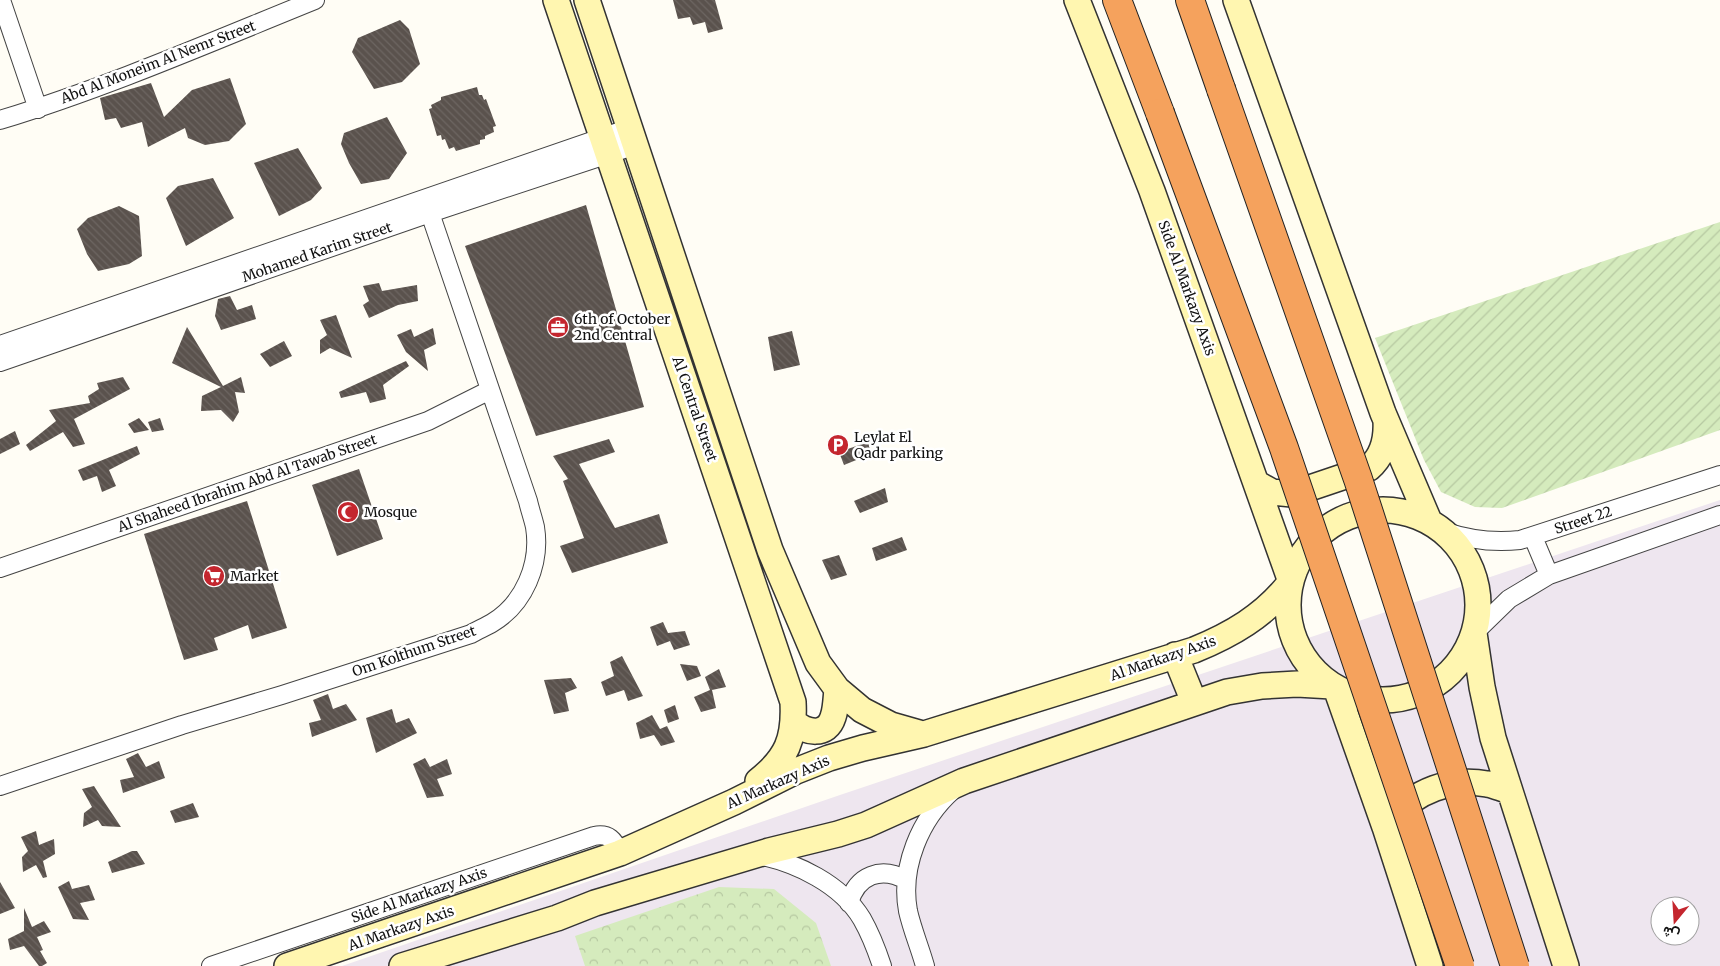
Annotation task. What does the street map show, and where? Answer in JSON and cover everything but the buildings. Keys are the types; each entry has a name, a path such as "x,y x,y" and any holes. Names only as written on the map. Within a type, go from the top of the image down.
{"highway":[{"path":"1117,0 1284,448 1460,966"},
{"path":"1190,0 1358,479 1515,966"}],"main road":[{"name":"Al Central Street","path":"556,0 793,702 794,722 791,737 784,753 774,768 734,802"},
{"name":"Al Central Street","path":"587,0 770,550 818,663 837,689 849,700 876,718 906,730 924,734"},
{"name":"Side Al Markazy Axis","path":"1077,0 1152,191 1290,582"},
{"path":"1236,0 1386,420 1436,526"},
{"path":"1256,483 1272,492 1292,494 1369,468 1376,462 1382,452 1385,441 1386,420"},
{"path":"1396,510 1414,514 1436,526 1464,554 1476,584 1478,615 1469,647 1451,672 1439,682 1418,693 1396,699 1380,700 1350,694 1334,687 1307,664 1295,642 1288,618 1287,601 1296,563 1317,535 1330,525 1362,512 1396,510"},
{"name":"Al Markazy Axis","path":"288,966 620,853 734,802 796,770 829,758 924,734 1212,643 1246,624 1277,599 1290,582"},
{"path":"1474,633 1482,687 1493,738 1566,966"},
{"path":"1175,655 1194,702"},
{"path":"402,966 557,918 595,903 866,824 964,781 1227,692 1262,686 1297,684 1334,687"},
{"path":"1334,687 1385,827 1430,966"},
{"path":"794,722 810,732 827,727 834,716 837,689"},
{"path":"1385,827 1406,804 1419,795 1440,786 1464,782 1479,783 1510,791"}],"street":[{"path":"1,0 38,108"},
{"name":"Abd Al Moneim Al Nemr Street","path":"0,120 119,80 315,0"},
{"name":"Mohamed Karim Street","path":"0,362 430,213 633,136"},
{"name":"Mohamed Karim Street","path":"0,345 605,146"},
{"name":"Om Kolthum Street","path":"0,786 182,725 471,634 493,623 514,605 529,582 536,555 535,528 528,501 430,213"},
{"name":"Al Shaheed Ibrahim Abd Al Tawab Street","path":"0,568 428,422 490,390"},
{"name":"Street 22","path":"1436,526 1468,539 1494,542 1520,540 1720,475"},
{"path":"1474,633 1510,599 1549,575 1720,515"},
{"path":"1533,537 1549,575"},
{"path":"925,966 909,911 906,880 913,849 929,819 945,798 964,781"},
{"name":"Side Al Markazy Axis","path":"211,966 594,836 608,836 614,840 620,853"},
{"path":"755,855 778,860 800,868 828,885 849,903 862,919 882,966"},
{"path":"849,903 855,888 867,877 875,874 891,874 906,880"}],"shaded area":[{"path":"1720,500 1720,966 342,966 837,796"}],"green space":[{"path":"1720,222 1720,430 1502,508 1475,507 1441,492 1424,460 1375,338"},
{"path":"719,887 774,889 816,923 831,966 585,966 575,936"}],"place":[{"name":"6th of October 2nd Central","path":"558,327"},
{"name":"Leylat El Qadr parking","path":"838,445"},
{"name":"Mosque","path":"348,512"},
{"name":"Market","path":"214,576"}]}
